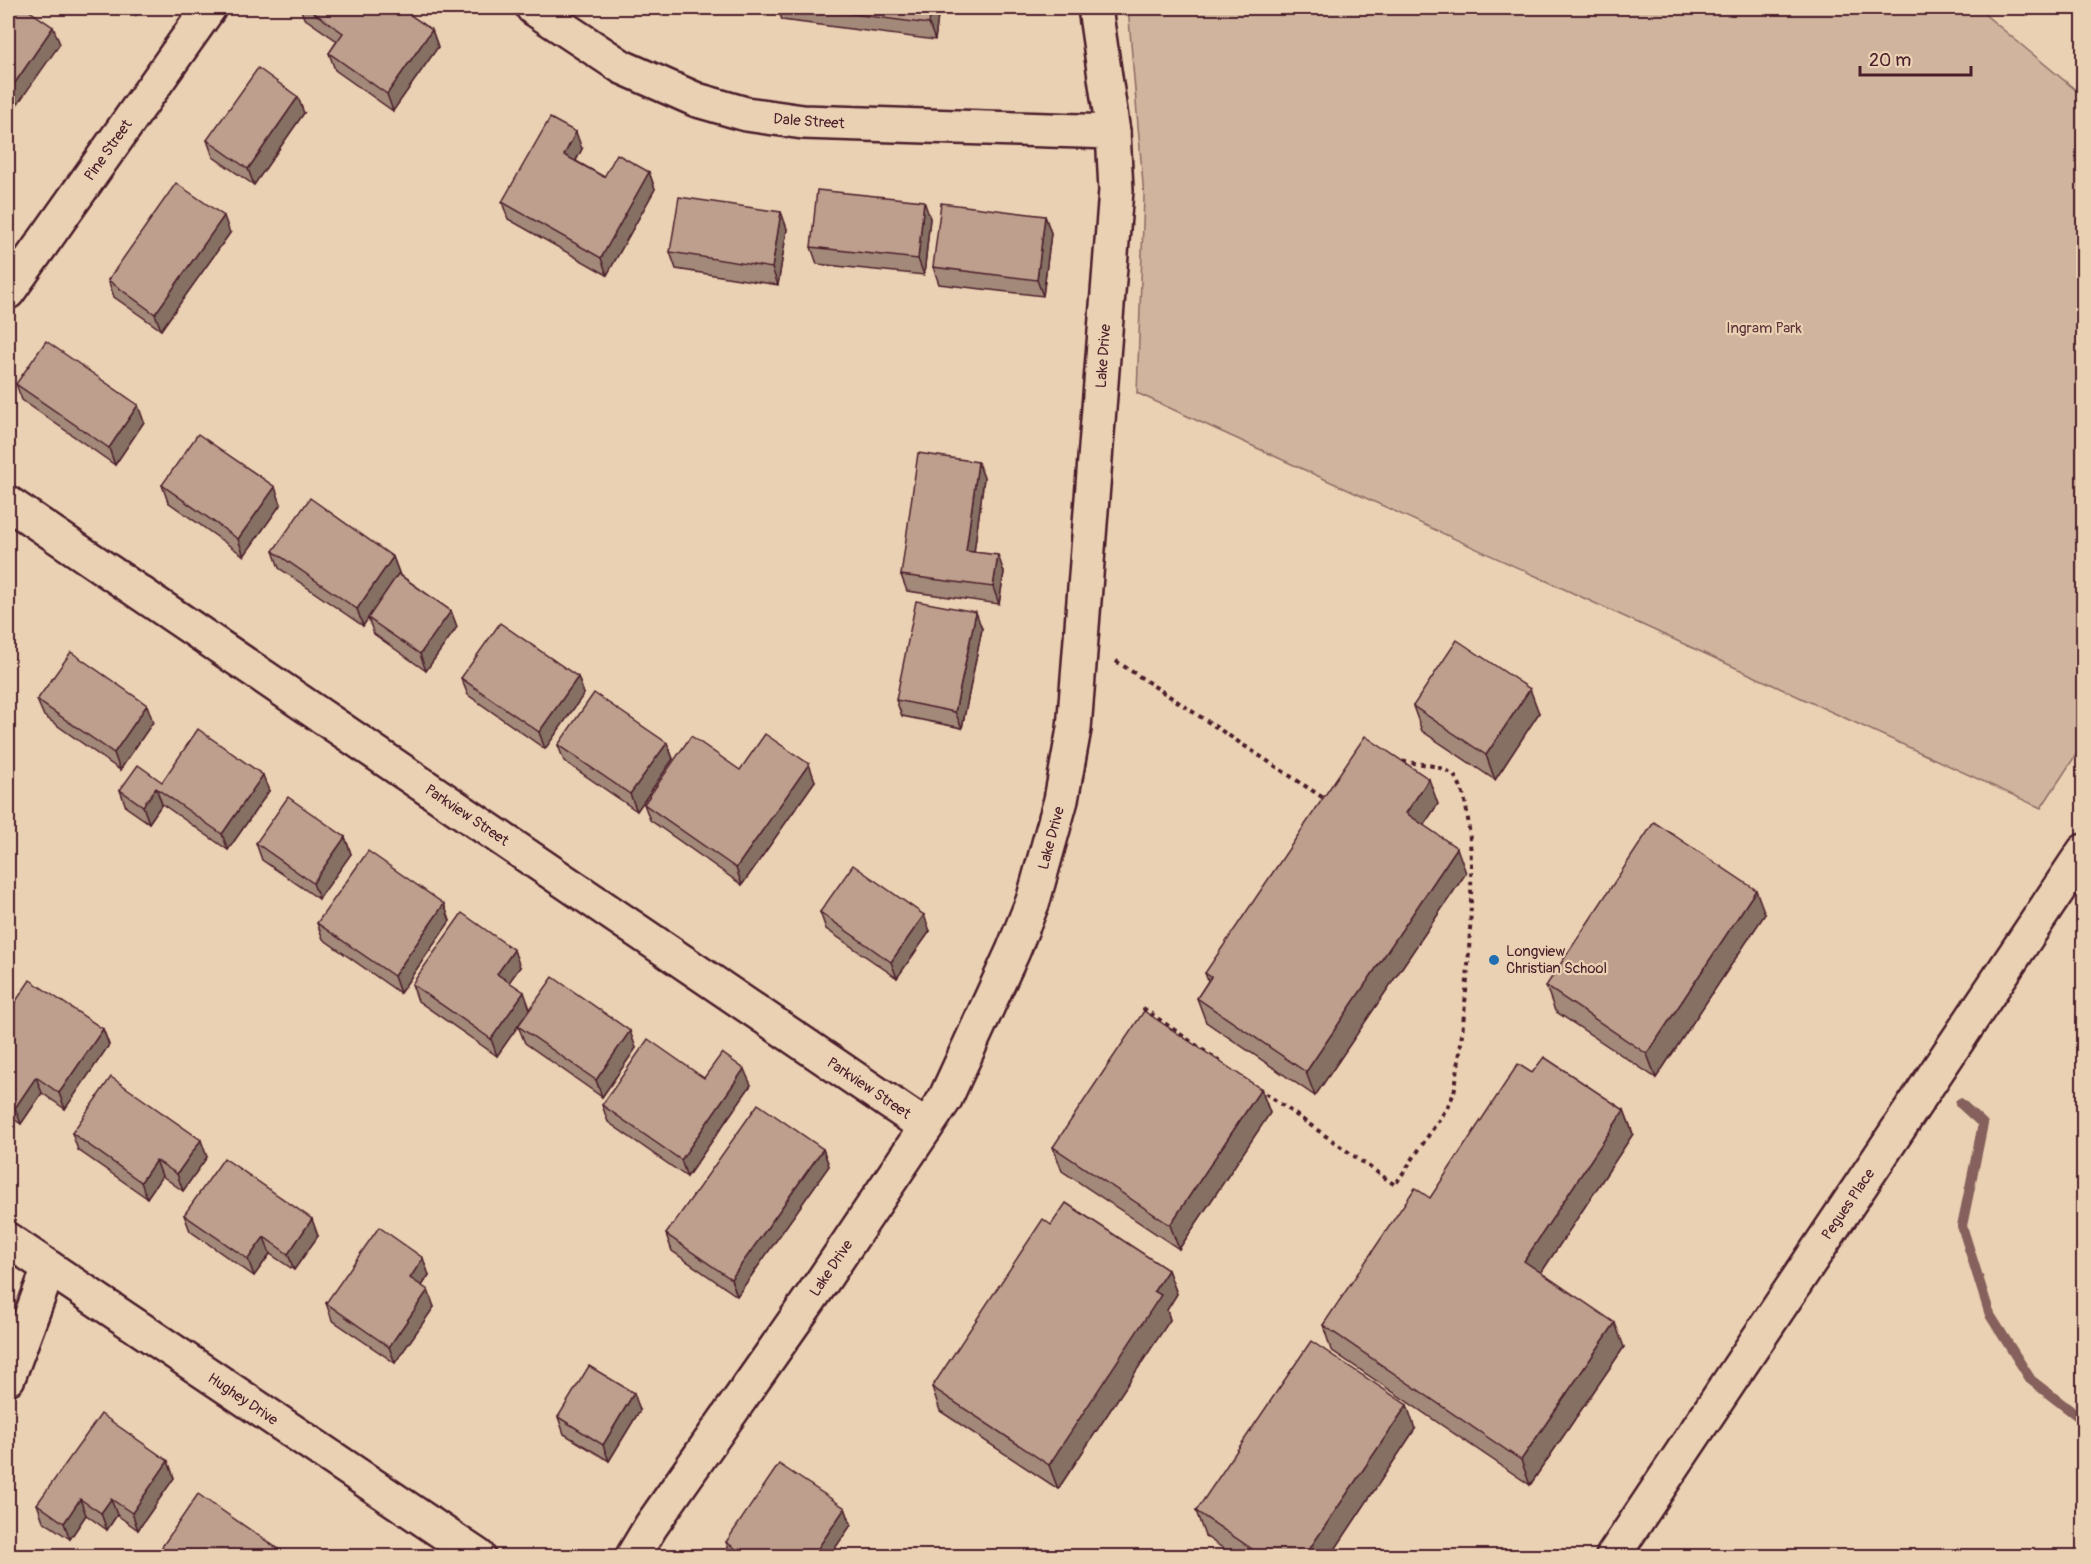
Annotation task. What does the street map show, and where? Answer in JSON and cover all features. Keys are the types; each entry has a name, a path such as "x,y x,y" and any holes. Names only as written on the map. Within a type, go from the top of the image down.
{"street":[{"name":"Pine Street","path":"8,292 209,8"},
{"name":"Dale Street","path":"533,8 622,67 698,100 738,112 803,122 1113,132"},
{"name":"Lake Drive","path":"633,1557 651,1526 927,1127 954,1081 1021,931 1046,859 1069,766 1116,189 1113,132 1095,8"},
{"name":"Parkview Street","path":"8,503 927,1127"},
{"name":"Pegues Place","path":"1613,1557 2084,851"},
{"name":"Hughey Drive","path":"8,1240 478,1557"},
{"path":"8,1378 49,1268"}],"path":[{"path":"1115,660 1325,799 1332,792"},
{"path":"1250,1083 1395,1185 1447,1108 1454,1093 1472,899 1463,801 1456,778 1444,769 1389,759"},
{"path":"1143,1008 1221,1062"}],"green space":[{"name":"Ingram Park","path":"1128,8 1977,8 2083,96 2083,744 2041,808 1137,393 1144,196"}],"building":[{"path":"8,8 25,8 53,27 8,93"},
{"path":"307,8 400,8 432,30 387,94 329,53 343,33"},
{"path":"807,8 931,8 929,24"},
{"path":"258,68 298,97 248,169 207,140"},
{"path":"550,118 576,132 564,155 604,177 617,154 649,172 601,258 502,202"},
{"path":"176,183 224,216 155,314 108,280"},
{"path":"817,190 924,201 918,259 811,247"},
{"path":"679,197 781,212 772,268 670,252"},
{"path":"941,203 1045,216 1037,280 933,267"},
{"path":"46,341 138,405 109,448 16,384"},
{"path":"198,434 275,487 238,539 162,485"},
{"path":"918,453 978,462 966,551 998,555 993,587 901,575"},
{"path":"310,498 393,557 357,609 273,551"},
{"path":"398,574 451,611 420,654 368,618"},
{"path":"916,601 976,612 955,712 896,700"},
{"path":"500,623 578,677 539,732 461,678"},
{"path":"1457,640 1530,689 1486,755 1413,706"},
{"path":"71,652 147,705 114,753 37,700"},
{"path":"594,693 667,743 630,794 558,745"},
{"path":"198,729 263,775 222,834 156,788 143,806 120,790 138,765 162,782"},
{"path":"765,734 809,764 736,868 644,804 691,736 740,770"},
{"path":"1365,736 1429,779 1406,813 1457,848 1306,1072 1197,998 1211,977 1205,973"},
{"path":"288,797 345,837 313,883 256,843"},
{"path":"1654,822 1756,890 1647,1054 1546,986"},
{"path":"368,851 444,904 394,976 317,923"},
{"path":"853,865 924,915 891,962 820,912"},
{"path":"462,913 514,950 497,974 524,992 491,1039 412,984"},
{"path":"553,977 630,1031 596,1080 518,1026"},
{"path":"30,980 103,1029 59,1093 36,1077 15,1108 8,1103 8,1013"},
{"path":"1144,1011 1261,1089 1170,1225 1053,1147"},
{"path":"648,1039 704,1078 722,1053 744,1069 681,1160 602,1105"},
{"path":"1544,1057 1624,1110 1524,1261 1615,1323 1521,1460 1323,1325 1415,1188 1430,1198 1518,1064 1532,1073"},
{"path":"111,1077 201,1140 177,1174 156,1160 141,1182 72,1133"},
{"path":"758,1104 823,1149 731,1279 666,1234"},
{"path":"224,1158 312,1219 288,1254 264,1237 248,1259 184,1215"},
{"path":"1066,1203 1168,1270 1154,1291 1161,1295 1049,1465 932,1387 1043,1219 1051,1225"},
{"path":"379,1227 423,1258 410,1278 428,1290 389,1347 326,1303"},
{"path":"1311,1341 1407,1405 1304,1557 1264,1557 1196,1511"},
{"path":"589,1366 634,1393 603,1445 558,1417"},
{"path":"101,1414 168,1461 132,1513 111,1499 101,1513 80,1499 64,1523 37,1504"},
{"path":"779,1464 845,1508 812,1557 748,1557 726,1542"},
{"path":"198,1494 281,1551 277,1557 155,1557"}],"waterway":[{"path":"1960,1103 1983,1124 1962,1226 1990,1315 2031,1380 2084,1421"}],"place":[{"name":"Longview Christian School","path":"1494,960"}]}
